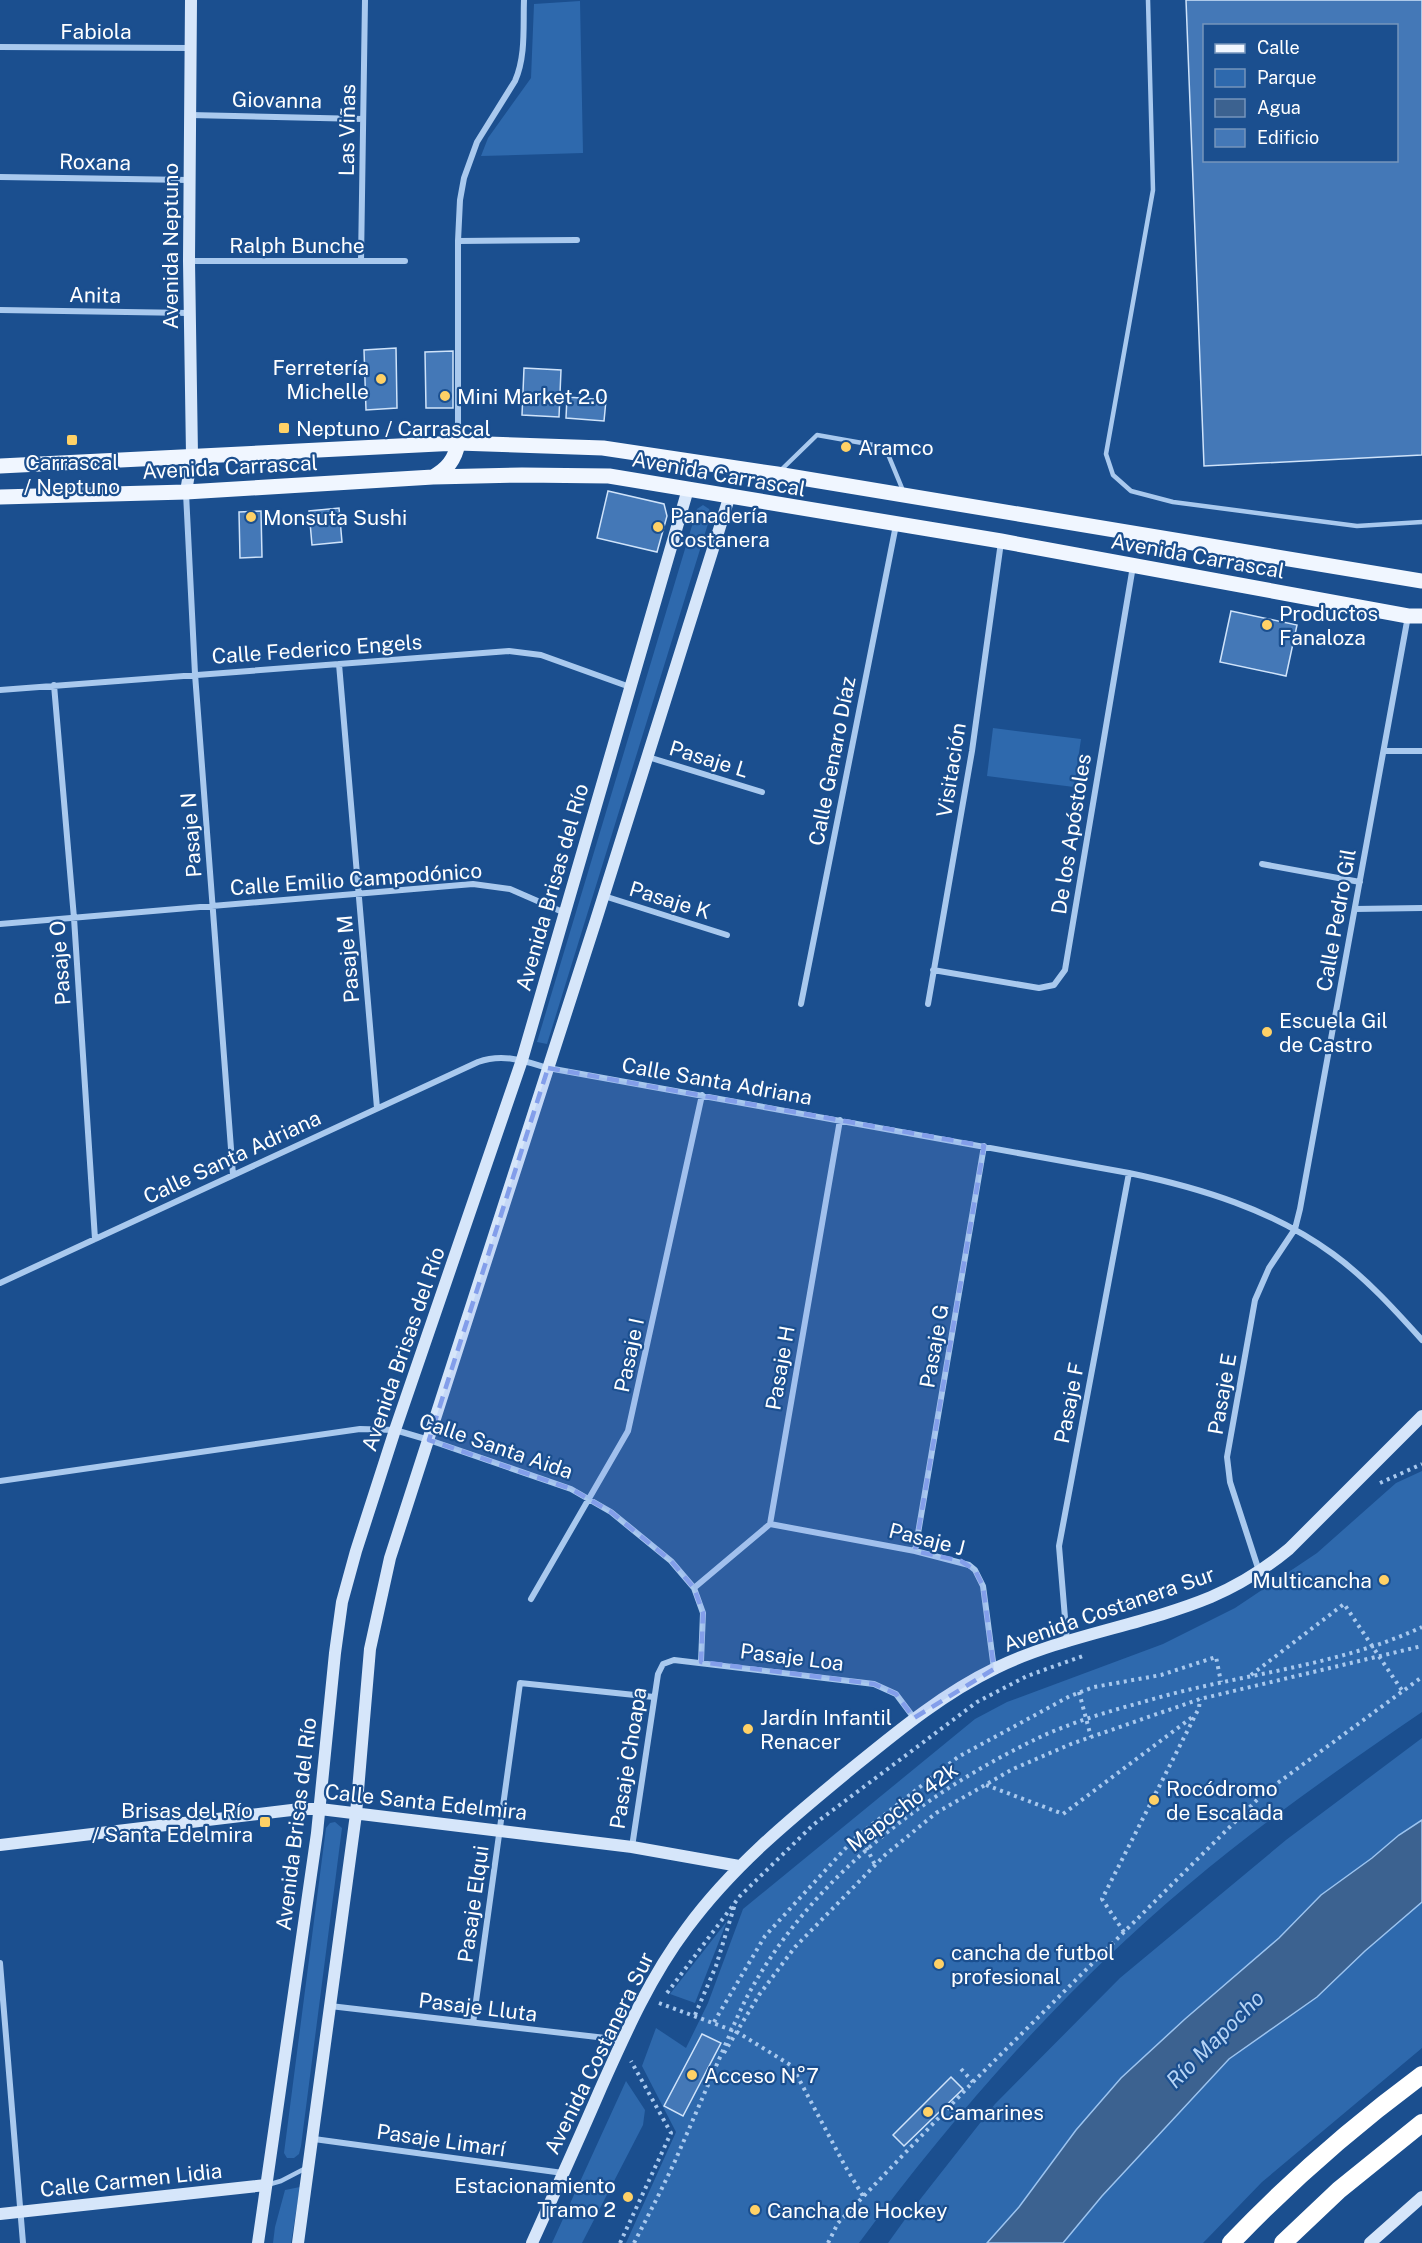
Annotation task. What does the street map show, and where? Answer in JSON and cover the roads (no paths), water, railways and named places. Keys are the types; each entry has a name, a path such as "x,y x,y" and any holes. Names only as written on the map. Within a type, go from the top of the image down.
{"highway":[{"path":"1231,2243 1310,2166 1422,2075"},
{"path":"1283,2243 1339,2190 1422,2123"}],"main road":[{"name":"Avenida Carrascal","path":"0,466 458,443 603,448 777,474 1422,581"},
{"path":"433,477 449,465 458,443"},
{"name":"Avenida Carrascal","path":"0,497 186,492 433,477 600,476 1001,541 1415,616"}],"street":[{"name":"Avenida Neptuno","path":"186,492 192,456 189,313 191,0"},
{"name":"Las Viñas","path":"361,261 365,0"},
{"path":"458,443 460,200 471,155 483,129 520,71 523,53 524,0"},
{"name":"Fabiola","path":"0,47 191,48"},
{"name":"Giovanna","path":"190,114 363,119"},
{"name":"Roxana","path":"0,177 189,180"},
{"path":"458,241 578,240"},
{"name":"Ralph Bunche","path":"189,261 405,261"},
{"name":"Anita","path":"0,310 189,313"},
{"name":"Avenida Brisas del Río","path":"258,2243 320,1809 342,1602 395,1430 522,1060 688,489"},
{"name":"Pasaje N","path":"186,492 195,674 233,1175"},
{"path":"298,2243 314,2139 356,1814 370,1649 379,1601 390,1558 729,498"},
{"name":"Calle Genaro Díaz","path":"801,1004 896,525"},
{"name":"Visitación","path":"928,1004 972,751 1001,541"},
{"name":"De los Apóstoles","path":"933,970 1039,988 1054,985 1065,970 1133,564"},
{"name":"Calle Pedro Gil","path":"1295,1229 1303,1198 1384,751 1415,616"},
{"name":"Calle Federico Engels","path":"0,690 519,651 541,655 630,687"},
{"name":"Pasaje M","path":"339,664 377,1108"},
{"name":"Pasaje O","path":"54,685 74,918 94,1239"},
{"path":"1384,751 1422,751"},
{"name":"Pasaje L","path":"647,757 762,792"},
{"path":"1262,864 1360,882"},
{"name":"Calle Emilio Campodónico","path":"0,924 485,884 510,889 565,914"},
{"name":"Pasaje K","path":"603,896 727,935"},
{"path":"1355,909 1422,908"},
{"name":"Calle Santa Adriana","path":"0,1283 377,1108 488,1059 499,1057 522,1060 548,1068 1129,1173 1195,1188 1227,1199 1295,1229 1335,1255 1354,1271 1422,1340"},
{"name":"Pasaje I","path":"531,1599 622,1442 632,1419 702,1095"},
{"name":"Pasaje H","path":"770,1524 840,1120"},
{"name":"Pasaje G","path":"915,1551 984,1146"},
{"name":"Pasaje F","path":"1067,1642 1059,1546 1129,1173"},
{"name":"Pasaje E","path":"1259,1571 1230,1482 1227,1457 1258,1290 1269,1268 1295,1229"},
{"name":"Avenida Costanera Sur","path":"532,2243 644,1997 687,1927 739,1866 786,1823 914,1718 994,1669 1067,1642 1196,1603 1228,1589 1259,1571 1289,1549 1422,1416"},
{"name":"Calle Santa Aida","path":"0,1481 360,1429 395,1430 551,1481 589,1497 611,1512 671,1561 694,1588 703,1613 701,1662"},
{"path":"694,1588 770,1524"},
{"name":"Pasaje J","path":"770,1524 961,1561 975,1570 983,1586 994,1669"},
{"name":"Pasaje Loa","path":"658,1674 663,1664 669,1661 701,1662 874,1684 896,1694 914,1718"},
{"name":"Pasaje Choapa","path":"632,1847 658,1674"},
{"name":"Pasaje Elqui","path":"473,2023 520,1683 654,1697"},
{"name":"Calle Santa Edelmira","path":"0,1845 300,1809 320,1809 632,1847 739,1866"},
{"path":"0,1963 23,2243"},
{"name":"Pasaje Lluta","path":"330,2006 623,2040"},
{"name":"Pasaje Limarí","path":"314,2139 563,2173"},
{"name":"Calle Carmen Lidia","path":"0,2214 266,2185"},
{"path":"1370,2243 1422,2197"}],"lane":[{"path":"1148,0 1153,190 1106,454 1113,475 1131,491 1173,502 1357,526 1422,522"},
{"path":"777,474 817,435 885,447 905,495"},
{"path":"266,2185 281,2181 310,2165"}],"water":[{"name":"Río Mapocho","path":"1422,1820 1422,1902 1365,1951 1317,1997 1229,2059 1102,2196 1063,2243 987,2243 1019,2207 1076,2130 1121,2078 1279,1938 1321,1895"}],"place":[{"name":"Ferretería Michelle","path":"381,379"},
{"name":"Mini Market 2.0","path":"445,396"},
{"name":"Neptuno / Carrascal","path":"284,428"},
{"name":"Carrascal / Neptuno","path":"72,440"},
{"name":"Aramco","path":"846,447"},
{"name":"Monsuta Sushi","path":"251,517"},
{"name":"Panadería Costanera","path":"658,527"},
{"name":"Productos Fanaloza","path":"1267,625"},
{"name":"Escuela Gil de Castro","path":"1267,1032"},
{"name":"Multicancha","path":"1384,1580"},
{"name":"Jardín Infantil Renacer","path":"748,1729"},
{"name":"Rocódromo de Escalada","path":"1154,1800"},
{"name":"Brisas del Río / Santa Edelmira","path":"265,1822"},
{"name":"cancha de futbol profesional","path":"939,1964"},
{"name":"Acceso N°7","path":"692,2075"},
{"name":"Camarines","path":"928,2112"},
{"name":"Estacionamiento Tramo 2","path":"628,2197"},
{"name":"Cancha de Hockey","path":"755,2210"}]}
